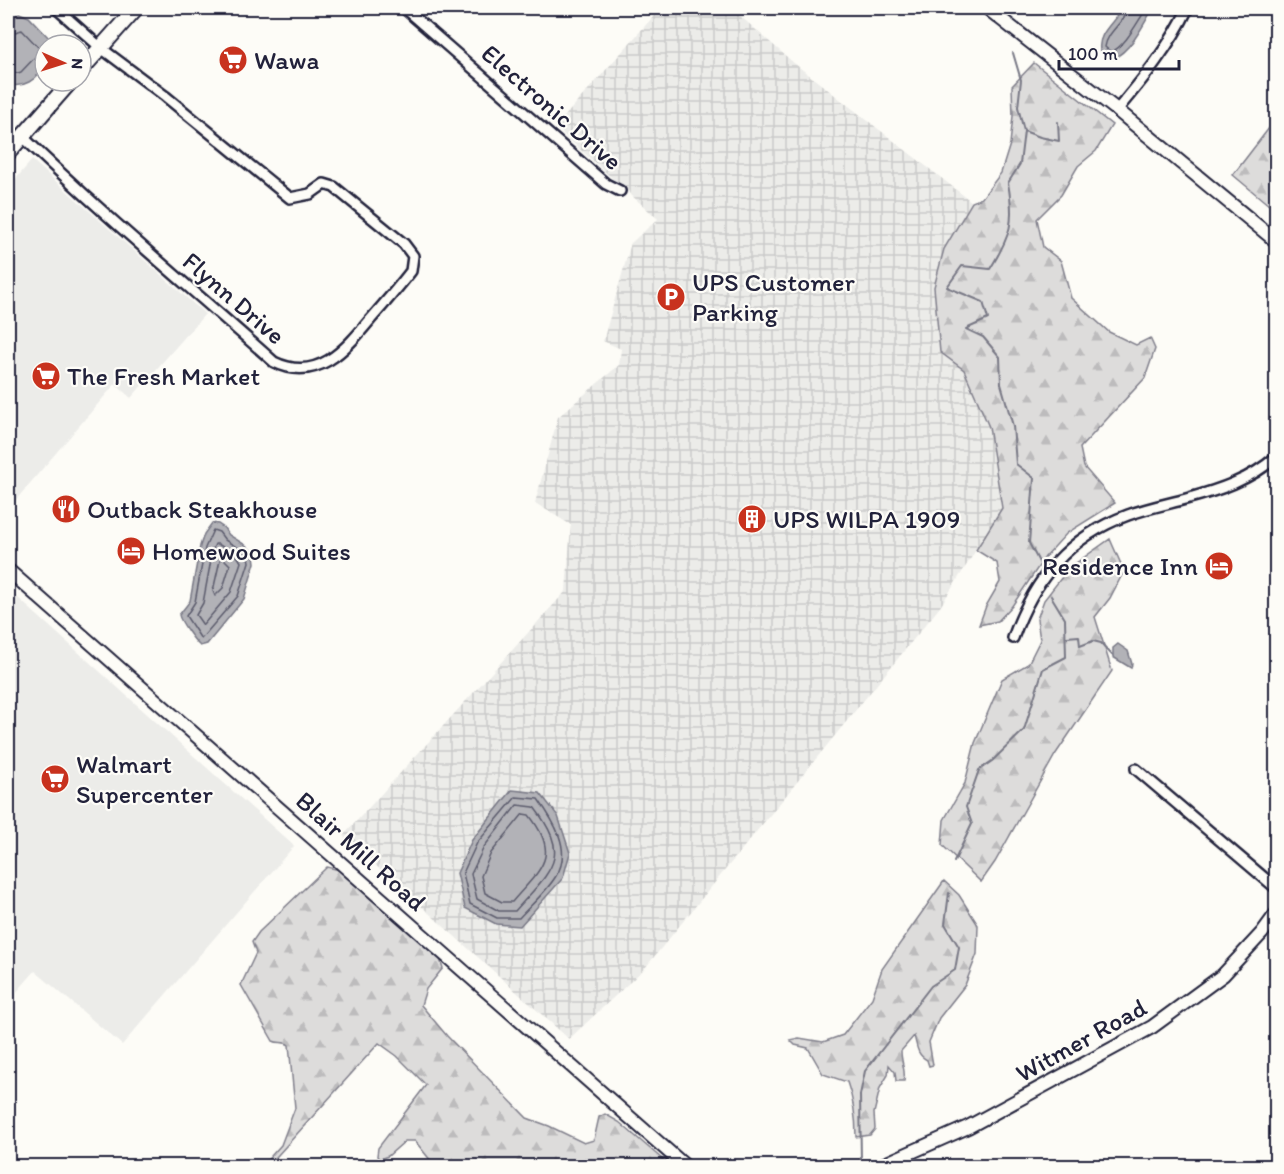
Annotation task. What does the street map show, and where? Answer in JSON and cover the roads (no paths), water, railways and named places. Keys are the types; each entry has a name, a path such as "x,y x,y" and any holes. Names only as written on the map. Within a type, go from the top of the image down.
{"main road":[{"path":"93,57 136,8"},
{"path":"987,8 1117,110 1276,241"},
{"path":"8,153 60,93"},
{"name":"Blair Mill Road","path":"8,570 685,1167"},
{"name":"Witmer Road","path":"880,1167 968,1127 1152,1027 1223,975 1262,933 1276,914"}],"street":[{"path":"56,8 101,48"},
{"name":"Electronic Drive","path":"404,8 606,184 620,192"},
{"path":"1117,110 1151,69 1188,8"},
{"name":"Flynn Drive","path":"22,136 74,187 274,362 291,368 312,368 335,357 350,344 411,271 413,256 404,244 334,187 324,184 310,194 290,198 165,96 101,48"},
{"path":"1013,638 1032,594 1051,567 1081,539 1128,515 1234,484 1256,472 1276,457"},
{"path":"1136,770 1276,888"}],"water":[{"path":"1122,8 1153,8 1131,44 1112,59 1100,50 1101,38"},
{"path":"19,13 29,17 44,33 33,33 33,80 24,84 8,84 8,23"},
{"path":"212,523 218,524 229,535 247,546 254,554 255,563 244,599 207,644 200,646 179,615 190,601 200,546 204,534"},
{"path":"1118,644 1128,651 1131,668 1113,657 1113,648"},
{"path":"512,790 540,793 558,816 570,853 563,878 520,926 496,924 465,908 457,873 472,840"}],"waterway":[{"path":"1013,53 1021,80 1018,107 1024,131"},
{"path":"1040,564 1029,543 1034,478 1016,464 1013,426 1001,384 1000,357 983,337 966,329 988,319 983,302 947,287 962,266 990,269 1003,247 1010,228 1011,208 1008,183 1020,164 1024,131 1059,141 1058,122"},
{"path":"954,862 972,824 966,807 979,770 992,761 1024,730 1043,669 1066,657 1065,619 1051,596"},
{"path":"1067,637 1079,636 1080,646 1093,641 1101,643 1112,655"},
{"path":"861,1161 860,1095 865,1071 931,986 955,970 959,947 945,924 949,893"}],"place":[{"name":"Wawa","path":"233,60"},
{"name":"UPS Customer Parking","path":"671,297"},
{"name":"The Fresh Market","path":"46,376"},
{"name":"Outback Steakhouse","path":"66,509"},
{"name":"UPS WILPA 1909","path":"752,519"},
{"name":"Homewood Suites","path":"131,551"},
{"name":"Residence Inn","path":"1219,566"},
{"name":"Walmart Supercenter","path":"55,779"}]}
